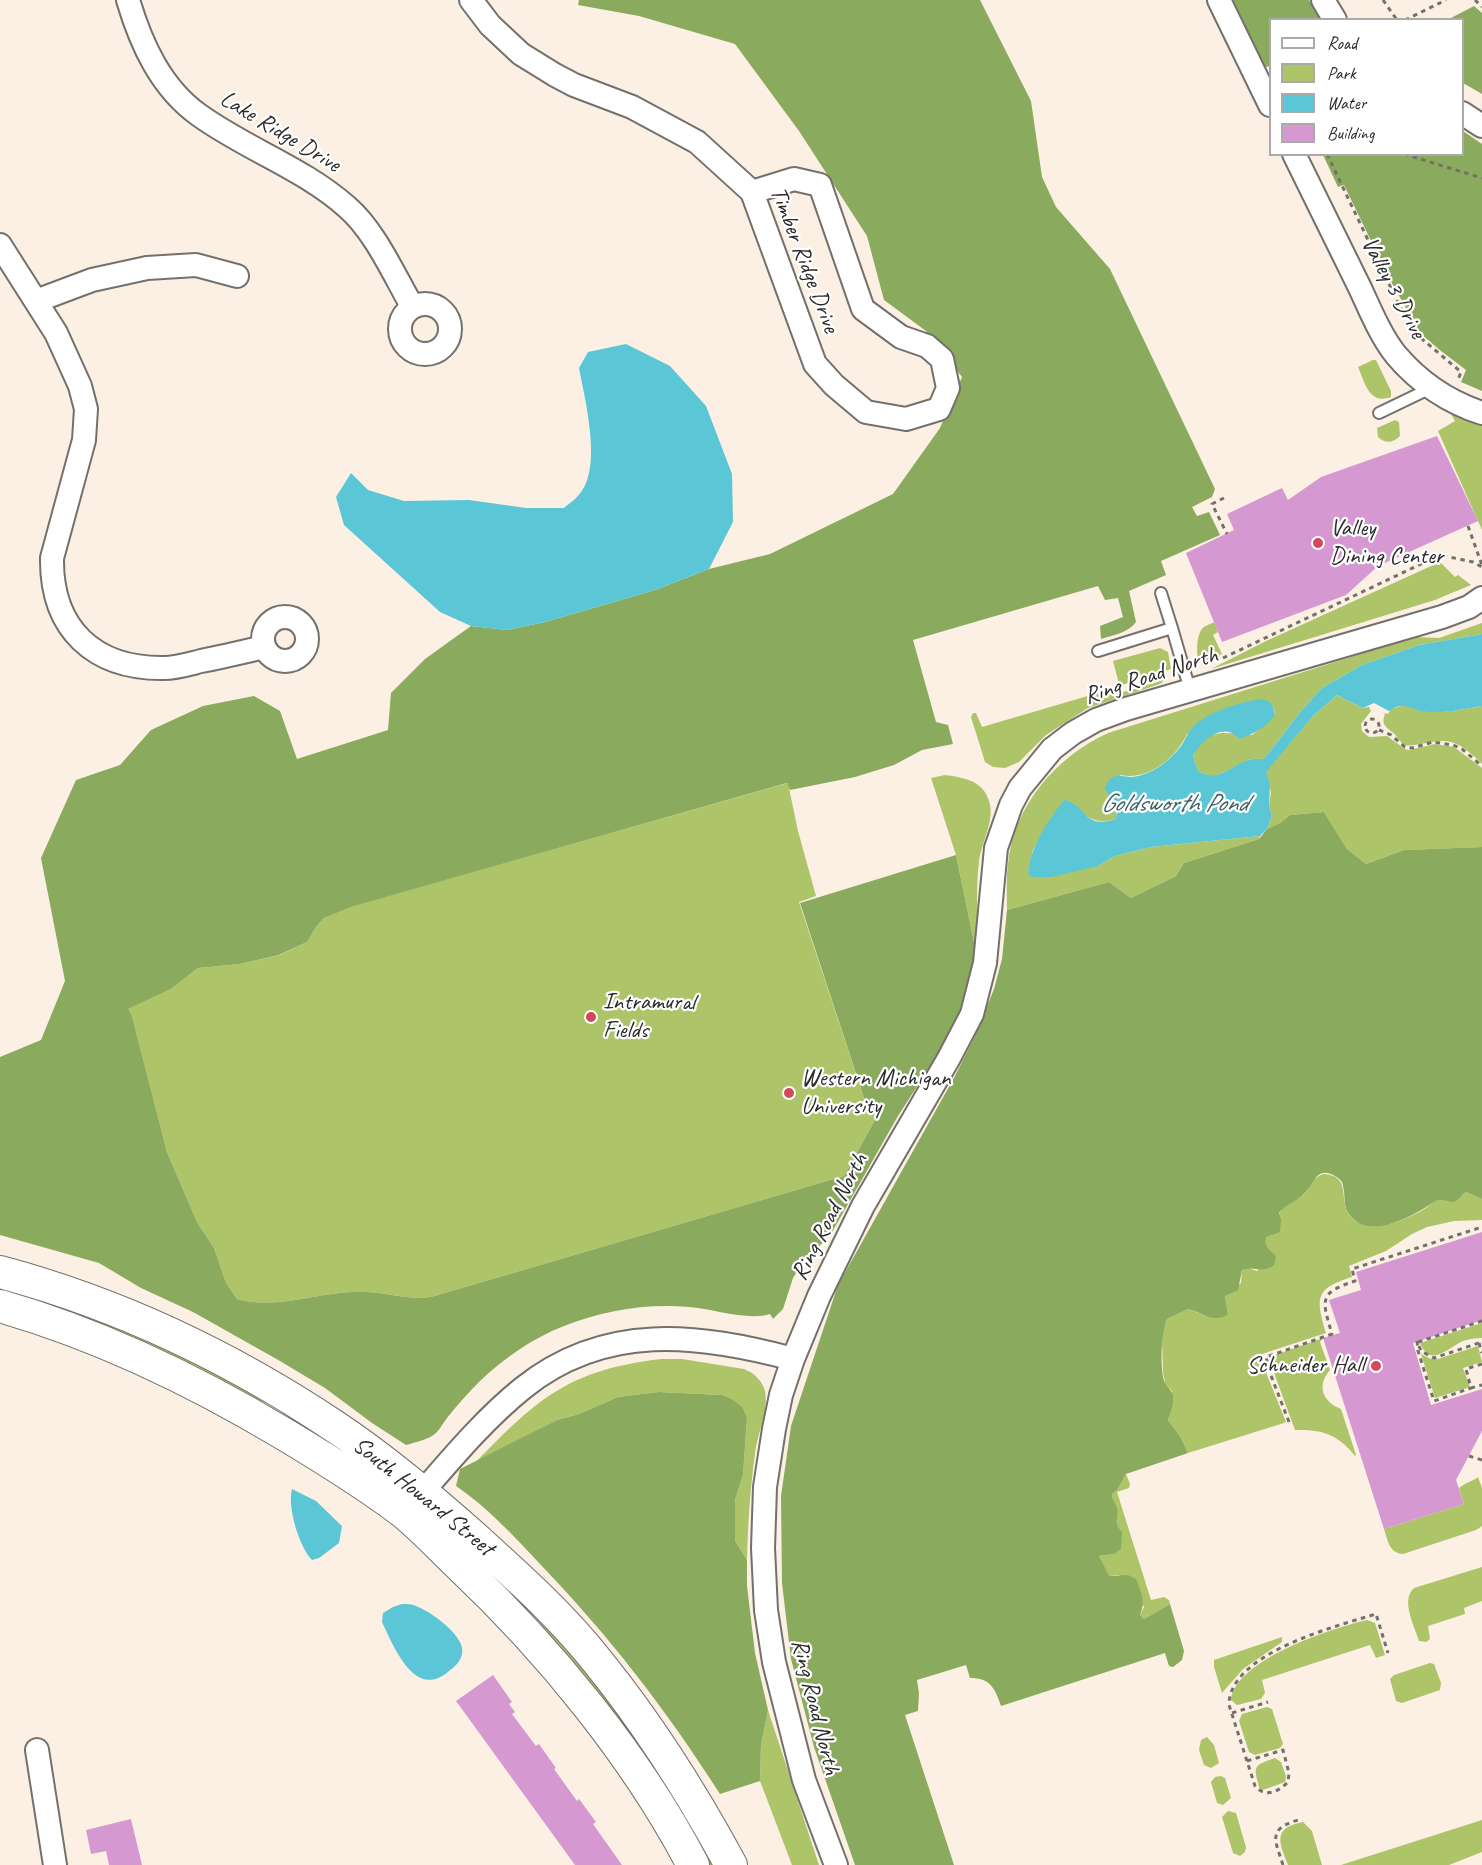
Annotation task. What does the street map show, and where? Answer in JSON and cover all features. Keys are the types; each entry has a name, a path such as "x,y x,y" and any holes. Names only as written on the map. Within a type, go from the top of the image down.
{"street":[{"name":"Lake Ridge Drive","path":"128,0 137,32 146,51 179,97 198,115 317,184 348,208 366,228 412,306"},
{"name":"Timber Ridge Drive","path":"471,0 490,25 521,54 565,80 632,107 697,142 752,192 815,364 834,385 866,412 906,419 939,409 948,388 942,359 927,346 901,337 863,309 820,185 795,179 752,192"},
{"path":"1219,0 1269,103"},
{"path":"1323,0 1334,18"},
{"path":"1464,114 1482,126"},
{"name":"Valley 3 Drive","path":"1295,156 1375,320 1395,354 1419,379 1432,388 1461,406 1482,413"},
{"path":"0,245 56,333 80,386 86,409 84,440 52,558 51,577 59,609 78,640 107,658 131,666 166,669 264,647"},
{"path":"36,301 92,280 147,268 196,265 237,276"},
{"name":"Ring Road North","path":"836,1865 804,1780 774,1662 766,1610 763,1548 765,1487 774,1429 792,1359 819,1296 863,1206 972,1014 985,963 996,848 1011,805 1020,788 1052,749 1072,733 1096,720 1126,709 1442,616 1469,606 1482,598"},
{"name":"South Howard Street","path":"0,1272 67,1292 150,1324 253,1375 336,1427 414,1502 491,1595 557,1667 623,1753 678,1836 693,1865"},
{"name":"South Howard Street","path":"0,1305 40,1317 140,1356 231,1402 328,1461 414,1502 532,1589 597,1660 652,1732 713,1831 731,1865"},
{"path":"414,1502 492,1416 525,1386 562,1362 588,1351 619,1343 700,1339 752,1348 792,1359"},
{"path":"37,1750 55,1865"}],"lane":[{"path":"1380,413 1432,388"},
{"path":"1161,592 1190,690"},
{"path":"1098,651 1172,628"}],"path":[{"path":"1383,0 1396,18"},
{"path":"1409,18 1446,0"},
{"path":"1475,0 1482,6"},
{"path":"1328,156 1399,305 1422,339 1461,372 1455,385"},
{"path":"1410,156 1482,178"},
{"path":"1224,498 1212,504 1227,534"},
{"path":"1468,526 1482,566"},
{"path":"1218,661 1440,555 1482,566"},
{"path":"1371,719 1376,720 1380,725 1379,730 1370,734 1366,731 1365,724 1371,719"},
{"path":"1379,730 1391,735 1405,747 1412,748 1432,742 1453,745 1462,749 1482,766"},
{"path":"1289,1422 1266,1357 1332,1334 1325,1311 1325,1300 1335,1288 1355,1281 1352,1269 1482,1227"},
{"path":"1418,1342 1482,1321"},
{"path":"1418,1342 1421,1351 1434,1358 1480,1342 1482,1353"},
{"path":"1418,1342 1418,1351 1434,1401 1482,1385"},
{"path":"1471,1388 1466,1369 1482,1364"},
{"path":"1469,1456 1482,1460"},
{"path":"1247,1761 1283,1750 1289,1773 1288,1782 1267,1794 1259,1791 1255,1786 1247,1761 1232,1713 1229,1694 1249,1669 1287,1644 1376,1614 1388,1653"},
{"path":"1232,1713 1268,1702"},
{"path":"1283,1865 1275,1839 1276,1831 1298,1820"}],"green space":[{"path":"579,0 980,0 1031,101 1042,177 1056,207 1110,269 1215,489 1212,497 1192,507 1197,516 1209,512 1220,535 1161,561 1166,575 1129,591 1136,622 1129,629 1115,635 1101,639 1100,626 1123,617 1118,598 1105,600 1098,586 913,640 936,722 948,725 953,744 922,750 894,765 855,777 790,790 787,783 354,906 324,918 307,942 279,955 240,964 198,968 171,989 128,1009 132,1016 167,1152 197,1222 214,1248 226,1283 237,1299 269,1303 351,1292 415,1298 431,1297 844,1176 880,1111 867,1107 800,903 956,855 976,952 958,1023 898,1116 831,1234 801,1265 793,1278 783,1309 773,1319 770,1314 752,1316 689,1307 657,1306 626,1309 579,1320 541,1336 509,1357 471,1390 436,1433 426,1439 406,1445 325,1388 280,1361 193,1312 141,1288 99,1263 0,1235 0,1057 41,1040 65,981 41,858 76,780 120,765 151,730 203,706 254,696 280,711 297,759 388,730 391,693 425,659 471,626 507,630 545,622 655,590 709,569 770,554 893,494 940,428 962,377 926,331 884,300 867,236 799,131 735,44 639,16 578,5"},
{"path":"1233,0 1309,0 1320,18 1269,18 1269,66 1266,67 1261,63"},
{"path":"1474,6 1482,13 1482,94 1464,84 1464,18 1451,18"},
{"path":"1464,132 1482,144 1482,391 1461,382 1466,370 1420,333 1389,278 1344,185 1338,187 1323,156 1464,156"},
{"path":"1376,360 1391,391 1391,397 1378,398 1366,386 1358,367"},
{"path":"1450,412 1482,423 1482,530 1438,431 1455,421"},
{"path":"1395,420 1399,422 1400,436 1389,442 1383,441 1378,437 1377,428"},
{"path":"1440,562 1455,577 1458,575 1471,585 1435,600 1211,669 1266,641"},
{"path":"1214,622 1218,632 1213,635 1222,654 1199,662 1197,649 1199,634 1204,627"},
{"path":"1482,623 1482,634 1419,645 1362,665 1322,688 1264,759 1251,759 1218,774 1205,774 1198,771 1193,756 1199,746 1211,735 1225,733 1252,735 1275,713 1273,706 1264,700 1241,704 1187,734 1175,752 1160,766 1141,775 1120,775 1112,801 1117,807 1116,819 1097,821 1082,813 1073,803 1052,816 1033,850 1028,872 1098,866 1115,856 1151,847 1260,836 1259,839 1184,863 1176,876 1131,898 1109,882 1007,910 1008,864 1019,822 1041,785 1055,769 1089,743 1108,733 1415,637 1439,638"},
{"path":"1160,648 1168,652 1171,669 1119,684 1113,661"},
{"path":"1163,680 1157,685 1088,708 1046,735 1019,762 1005,768 993,767 985,762 971,717 973,713 976,713 982,727 1115,688 1117,694"},
{"path":"1337,695 1363,708 1369,707 1371,711 1361,724 1362,731 1369,737 1387,736 1409,750 1435,744 1454,747 1482,768 1482,847 1404,850 1366,864 1347,849 1324,812 1290,815 1267,829 1272,816 1269,806 1271,792 1265,772 1312,717"},
{"path":"1405,705 1427,712 1453,711 1482,706 1482,764 1464,748 1451,742 1439,741 1409,746 1403,744 1385,726 1384,719 1385,713 1388,714 1391,709"},
{"path":"945,775 963,778 979,785 990,802 990,820 980,854 978,873 976,952 956,855 931,778"},
{"name":"Intramural Fields","path":"788,783 798,831 816,896 799,902 867,1107 880,1111 844,1176 431,1297 415,1298 351,1292 269,1303 237,1299 226,1283 214,1248 197,1222 167,1152 132,1016 127,1009 171,989 198,968 240,964 280,955 307,942 324,918 356,905"},
{"path":"1324,812 1347,849 1366,864 1404,850 1482,847 1482,1199 1466,1192 1456,1201 1437,1200 1405,1219 1382,1226 1370,1226 1360,1223 1348,1213 1342,1182 1329,1173 1319,1174 1304,1194 1279,1213 1280,1232 1266,1237 1268,1248 1276,1256 1274,1265 1266,1269 1242,1270 1238,1290 1225,1296 1228,1314 1213,1318 1188,1309 1167,1319 1163,1332 1162,1358 1164,1381 1173,1397 1168,1420 1180,1436 1188,1453 1126,1474 1118,1489 1112,1494 1117,1508 1117,1523 1122,1532 1121,1549 1114,1554 1099,1556 1109,1576 1128,1575 1136,1579 1143,1601 1140,1615 1144,1619 1170,1604 1184,1651 1182,1660 1173,1667 1169,1666 1165,1653 1001,1706 991,1685 977,1678 970,1678 966,1665 917,1680 918,1711 905,1715 954,1865 855,1865 814,1747 791,1659 782,1583 781,1496 791,1426 838,1285 955,1076 976,1034 994,989 1002,959 1007,910 1109,882 1131,898 1176,876 1184,863 1259,839 1267,829 1290,815"},
{"path":"1323,1174 1333,1176 1339,1181 1347,1211 1360,1223 1377,1226 1394,1223 1419,1212 1437,1200 1443,1199 1451,1202 1466,1192 1482,1199 1482,1220 1454,1221 1427,1227 1386,1251 1349,1266 1352,1277 1330,1286 1321,1296 1320,1311 1326,1333 1262,1354 1267,1375 1286,1422 1188,1453 1180,1436 1168,1420 1172,1391 1165,1384 1162,1339 1167,1319 1188,1309 1206,1316 1228,1314 1225,1296 1241,1283 1242,1270 1248,1268 1257,1271 1271,1251 1266,1248 1265,1237 1271,1235 1280,1212 1290,1202 1304,1195 1315,1179"},
{"path":"0,1282 130,1329 280,1407 248,1397 0,1293"},
{"path":"1482,1323 1482,1338 1463,1341 1440,1354 1429,1354 1424,1351 1420,1343"},
{"path":"1323,1338 1320,1342 1330,1370 1323,1382 1324,1393 1330,1402 1341,1409 1355,1456 1336,1438 1322,1432 1295,1430 1270,1362 1272,1356"},
{"path":"1478,1346 1482,1362 1463,1368 1470,1387 1435,1398 1421,1354 1431,1359 1438,1359"},
{"path":"661,1359 682,1359 744,1369 757,1377 764,1387 766,1399 753,1467 747,1560 735,1541 735,1500 743,1475 747,1418 722,1395 659,1392 618,1397 579,1414 557,1420 476,1462 518,1420 557,1391 602,1371"},
{"path":"659,1392 722,1395 742,1407 747,1418 743,1475 735,1500 735,1541 747,1560 747,1586 755,1653 768,1710 761,1745 760,1781 720,1794 679,1732 636,1674 566,1591 479,1503 456,1486 460,1469 557,1420 579,1414 618,1397"},
{"path":"1126,1474 1130,1484 1129,1488 1117,1492 1151,1600 1164,1597 1169,1600 1170,1604 1144,1619 1140,1615 1144,1607 1119,1575 1108,1576 1099,1556 1114,1554 1117,1514 1112,1494 1118,1489"},
{"path":"1478,1477 1482,1488 1482,1526 1403,1554 1392,1549 1384,1529 1464,1504 1459,1488"},
{"path":"1482,1567 1482,1601 1464,1608 1465,1614 1428,1626 1430,1639 1426,1642 1419,1641 1408,1606 1410,1593 1414,1588"},
{"path":"518,1606 562,1640 624,1716 718,1865 707,1865"},
{"path":"1367,1620 1375,1623 1385,1655 1376,1658 1370,1645 1262,1680 1265,1693 1261,1699 1237,1705 1231,1700 1237,1685 1250,1671 1267,1659 1310,1638"},
{"path":"1282,1637 1282,1642 1243,1669 1222,1693 1214,1660"},
{"path":"1430,1663 1434,1664 1441,1683 1440,1690 1402,1703 1396,1701 1390,1679 1394,1675"},
{"path":"1267,1707 1272,1709 1283,1744 1280,1748 1255,1755 1249,1752 1239,1721 1242,1714"},
{"path":"768,1710 819,1865 792,1865 760,1781 761,1745"},
{"path":"1207,1737 1214,1745 1219,1763 1211,1768 1204,1765 1199,1750 1201,1740"},
{"path":"1275,1758 1281,1762 1286,1776 1285,1782 1260,1790 1256,1768"},
{"path":"1215,1777 1225,1778 1231,1798 1223,1805 1217,1803 1211,1782"},
{"path":"1228,1811 1236,1813 1246,1847 1245,1852 1240,1856 1233,1853 1222,1817"},
{"path":"1482,1820 1482,1852 1449,1865 1341,1865"},
{"path":"1303,1822 1312,1831 1322,1865 1288,1865 1280,1837 1286,1828"}],"water":[{"path":"626,344 670,366 706,406 732,474 733,522 709,569 655,590 545,622 507,630 471,626 440,612 344,525 336,497 351,473 368,490 404,501 469,500 526,508 564,508 581,492 590,466 588,414 579,368 588,352"},
{"name":"Goldsworth Pond","path":"1482,634 1482,706 1436,712 1400,706 1389,711 1374,703 1363,708 1337,695 1312,717 1266,772 1270,785 1269,806 1272,816 1267,829 1260,836 1151,847 1115,856 1098,866 1051,877 1031,877 1028,872 1041,834 1064,800 1077,806 1091,819 1105,822 1116,819 1117,807 1105,789 1109,780 1118,776 1138,776 1156,769 1177,751 1193,727 1207,716 1234,705 1261,699 1273,706 1275,715 1264,727 1239,739 1233,734 1220,732 1201,744 1193,756 1198,771 1213,775 1225,772 1251,759 1264,759 1322,688 1362,665 1419,645"},
{"path":"292,1489 316,1501 342,1526 339,1543 319,1558 312,1560 299,1536 291,1505"},
{"path":"402,1604 414,1605 429,1613 450,1629 460,1642 462,1655 459,1661 437,1679 426,1680 407,1667 382,1622 383,1613"}],"building":[{"name":"Valley Dining Center","path":"1437,436 1478,521 1378,566 1346,595 1222,642 1186,553 1234,530 1227,514 1282,488 1288,500 1321,477"},
{"name":"Schneider Hall","path":"1482,1232 1482,1320 1413,1343 1431,1405 1482,1389 1482,1431 1456,1480 1464,1504 1384,1529 1323,1338 1340,1333 1329,1300 1361,1290 1356,1272"},
{"path":"493,1675 512,1702 509,1704 515,1712 512,1714 536,1746 539,1744 577,1801 579,1799 596,1822 593,1824 622,1865 575,1865 456,1701"},
{"path":"131,1819 142,1865 109,1865 106,1851 91,1854 86,1830"}],"place":[{"name":"Valley Dining Center","path":"1318,543"},
{"name":"Intramural Fields","path":"591,1017"},
{"name":"Western Michigan University","path":"789,1093"},
{"name":"Schneider Hall","path":"1376,1366"}]}
